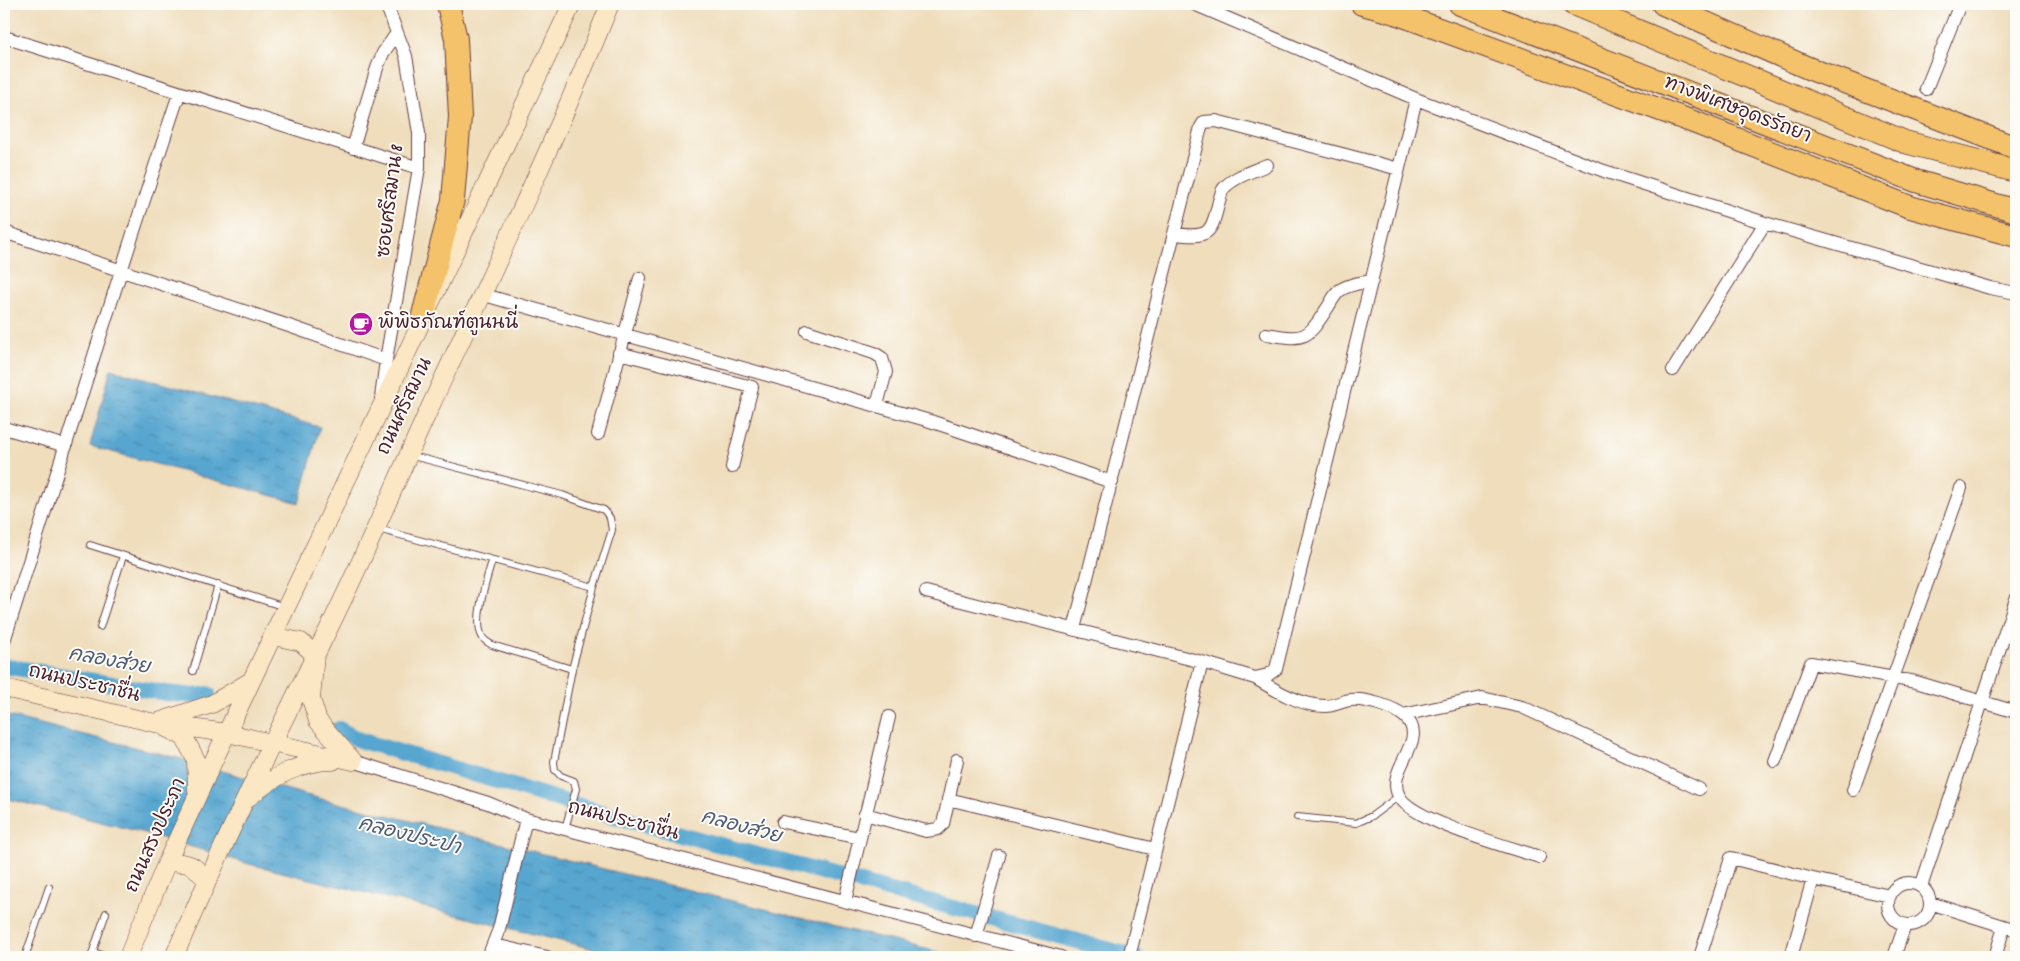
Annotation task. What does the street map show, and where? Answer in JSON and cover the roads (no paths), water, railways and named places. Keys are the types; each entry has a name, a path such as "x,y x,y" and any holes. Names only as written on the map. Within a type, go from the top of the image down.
{"highway":[{"path":"423,315 453,200 455,181 460,117 456,39 448,4"},
{"path":"1362,4 1387,8 1696,123 1910,207 2016,236"},
{"name":"ทางพิเศษอุดรรัถยา","path":"1460,4 1906,177 2016,212"},
{"name":"ทางพิเศษอุดรรัถยา","path":"1573,4 1905,142 2016,171"},
{"path":"1663,4 1808,68 2016,148"}],"main road":[{"name":"ถนนศรีสมาน","path":"227,733 423,315 572,4"},
{"name":"ถนนศรีสมาน","path":"271,743 375,528 565,111 610,4"},
{"path":"272,636 301,642 315,655 311,698 318,721 353,760"},
{"path":"155,723 212,704 251,681"},
{"name":"ถนนประชาชื่น","path":"4,688 155,723"},
{"path":"155,723 227,733 353,760"},
{"path":"155,723 184,737 204,762 227,733"},
{"path":"174,957 244,800 262,778 271,743"},
{"path":"262,778 321,761 353,760"},
{"name":"ถนนสรงประภา","path":"128,957 171,854 198,796 204,762"},
{"path":"171,854 184,863 196,867 207,881"}],"street":[{"name":"ซอยศรีสมาน 8","path":"380,407 386,360 419,168 420,133 406,56 386,4"},
{"path":"1194,4 1416,99 1604,171 1765,223 1990,288 2016,293"},
{"path":"1926,89 1960,4"},
{"path":"353,148 383,52 397,33"},
{"path":"4,37 179,94 419,168"},
{"path":"4,641 101,339 120,271 179,94"},
{"path":"1255,678 1268,676 1276,669 1416,99"},
{"path":"1074,629 1201,127 1204,122 1216,121 1399,168"},
{"path":"1174,234 1200,236 1208,232 1214,220 1224,187 1232,180 1267,166"},
{"path":"1673,370 1765,223"},
{"path":"4,232 386,360"},
{"path":"598,434 640,278"},
{"path":"1266,334 1301,338 1314,330 1340,290 1347,286 1372,281"},
{"path":"481,294 930,420 1112,482"},
{"path":"806,331 874,353 882,358 886,372 876,405"},
{"path":"619,353 752,387 732,467"},
{"path":"4,428 66,446"},
{"path":"1853,790 1961,488"},
{"path":"926,592 1202,662 1255,678 1280,693 1308,703 1325,706 1351,700 1390,707 1403,715 1411,723 1414,733 1398,773 1396,784 1399,796 1416,812 1445,825 1539,857"},
{"path":"1921,887 2016,599"},
{"path":"1130,954 1202,662"},
{"path":"1775,761 1811,664 1916,682 2016,712"},
{"path":"1403,715 1482,698 1502,702 1522,707 1699,788"},
{"path":"846,896 850,872 889,718"},
{"name":"ถนนประชาชื่น","path":"353,760 488,803 526,819 846,896 976,936 1061,957"},
{"path":"866,814 926,831 938,829 942,824 957,760"},
{"path":"948,799 1155,849"},
{"path":"488,957 499,929 526,819"},
{"path":"783,822 860,838"},
{"path":"976,936 999,856"},
{"path":"1700,957 1730,858 1890,896"},
{"path":"1791,957 1813,879"},
{"path":"1909,883 1921,887 1928,897 1929,909 1922,920 1917,923 1905,924 1894,919 1891,914 1888,908 1890,896 1898,886 1909,883"},
{"path":"1930,903 2010,929 1995,957"},
{"path":"1894,957 1905,924"},
{"path":"494,945 547,957"}],"lane":[{"path":"408,455 562,495 604,510 610,518 612,530 594,587 572,669 554,762 555,770 561,776 574,781 576,789 565,829"},
{"path":"375,528 594,587"},
{"path":"90,545 286,607"},
{"path":"100,627 123,556"},
{"path":"492,561 482,597 479,625 482,637 492,646 572,669"},
{"path":"193,671 218,585"},
{"path":"1297,818 1356,823 1372,816 1399,796"},
{"path":"26,957 49,887"},
{"path":"106,913 92,955 108,957"}],"water":[{"path":"111,369 320,427 299,503 90,446"},
{"name":"คลองประปา","path":"4,715 174,757 306,795 958,957 626,957 249,864 149,834 4,798"}],"waterway":[{"name":"คลองส่วย","path":"4,666 166,693 195,696 208,694"},
{"name":"คลองส่วย","path":"339,729 359,740 617,817 1136,957"}],"place":[{"name":"พิพิธภัณฑ์ตูนนนี่","path":"361,324"}]}
